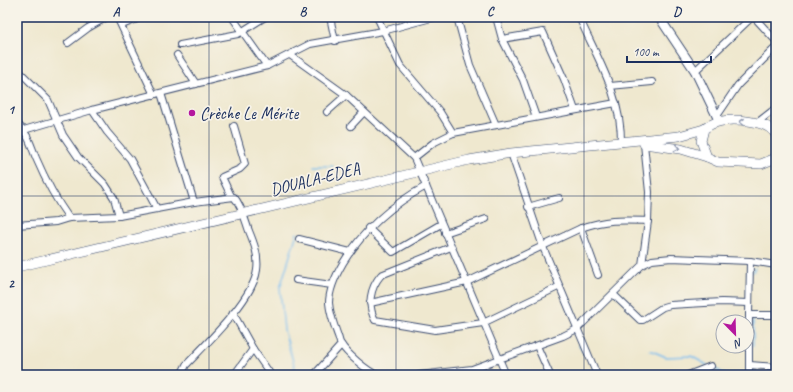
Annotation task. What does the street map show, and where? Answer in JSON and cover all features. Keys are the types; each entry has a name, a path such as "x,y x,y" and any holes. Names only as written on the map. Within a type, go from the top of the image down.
{"highway":[{"path":"622,143 679,136 704,128 718,118 758,122 769,126 776,133"},
{"path":"704,128 701,141 707,157"},
{"path":"622,143 681,148 718,162 761,164 772,160 776,154"},
{"name":"DOUALA-EDEA","path":"17,267 420,170 511,153 622,143"}],"main road":[{"path":"659,17 695,71 718,118"}],"street":[{"path":"68,43 88,28 107,17"},
{"path":"118,17 154,95"},
{"path":"122,25 142,17"},
{"path":"232,17 243,30 267,66"},
{"path":"180,45 238,34 264,17"},
{"path":"330,17 335,41"},
{"path":"377,17 382,31 403,69 440,112 453,133"},
{"path":"20,131 92,110 267,66 310,44 335,41 382,31 435,17"},
{"path":"457,17 470,66 496,125"},
{"path":"496,17 508,54 523,80 536,117"},
{"path":"579,17 610,86 616,103 620,120 622,143"},
{"path":"695,71 753,17 776,41"},
{"path":"502,39 543,32 576,110"},
{"path":"718,118 738,85 776,47"},
{"path":"177,55 196,84"},
{"path":"290,55 346,95 414,158 506,375"},
{"path":"17,70 48,100 63,135 78,157 105,184 114,198 119,216"},
{"path":"610,86 652,82"},
{"path":"161,93 194,202"},
{"path":"327,112 346,95"},
{"path":"414,158 433,143 453,133 616,103"},
{"path":"758,122 776,108"},
{"path":"92,110 107,132 130,159 157,209"},
{"path":"351,126 364,112"},
{"path":"17,123 20,131 31,143 36,158 59,204 69,218"},
{"path":"181,375 186,365 232,313 249,290 257,269 254,244 243,213 235,199 231,196 222,177 240,169 245,164 234,126"},
{"path":"642,265 648,221 649,192 644,144"},
{"path":"511,153 528,207 558,286 597,375"},
{"path":"378,375 370,374 341,345 332,318 329,302 332,286 338,271 368,228 396,204 426,186"},
{"path":"17,225 56,222 69,218 119,216 231,196"},
{"path":"528,207 560,198"},
{"path":"445,233 486,219"},
{"path":"370,303 467,282 581,228 612,220 648,221"},
{"path":"368,228 393,252 441,224"},
{"path":"581,228 598,275"},
{"path":"299,238 350,252"},
{"path":"451,247 381,274 371,292 370,303 375,320 379,322 435,330 483,323 558,286"},
{"path":"419,375 439,374 472,369 538,346 577,328 642,265 652,260 666,258 750,261 776,265"},
{"path":"749,314 750,261"},
{"path":"296,280 332,286"},
{"path":"613,294 640,320 646,319 663,307 670,305 697,302 749,303"},
{"path":"232,313 253,349 271,375"},
{"path":"755,314 776,315"},
{"path":"314,375 341,345"},
{"path":"538,346 550,375"},
{"path":"234,375 253,349"},
{"path":"749,375 750,354"},
{"path":"750,365 776,367"},
{"path":"688,375 711,366"}],"waterway":[{"path":"313,166 333,166"},
{"path":"297,233 280,288 284,330 297,375"},
{"path":"753,272 755,268"},
{"path":"579,346 583,351"},
{"path":"650,350 666,357 691,356 707,365"},
{"path":"712,367 726,375"}],"place":[{"name":"Crèche Le Mérite","path":"192,113"}]}
